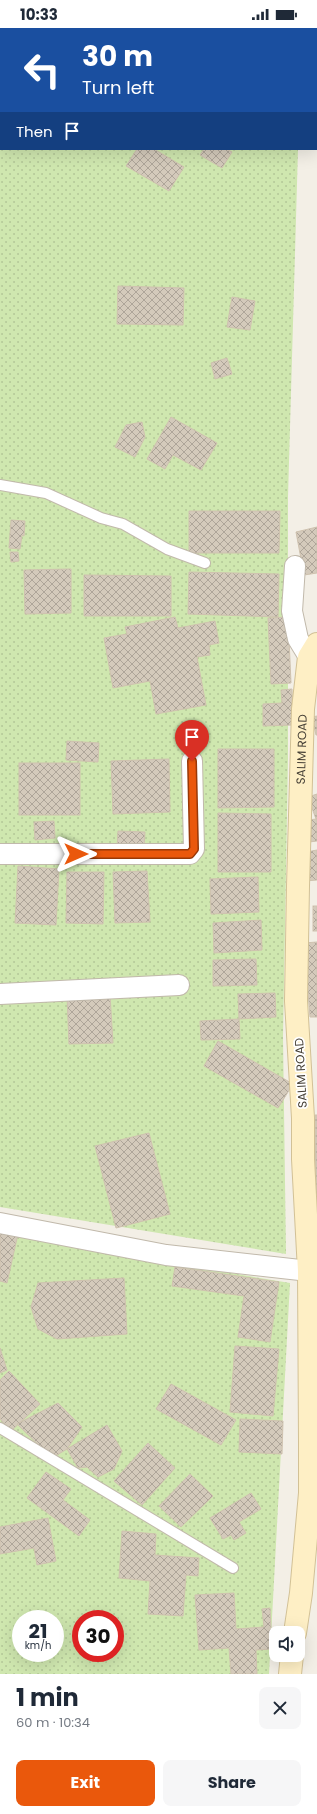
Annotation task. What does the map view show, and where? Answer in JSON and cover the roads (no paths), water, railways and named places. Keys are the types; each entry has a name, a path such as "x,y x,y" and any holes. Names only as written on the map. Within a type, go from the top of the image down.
{"street":[{"name":"SALIM ROAD","path":"295,566 292,611 298,639 313,650 303,709 296,1001 303,1118 303,1160 311,1259 310,1493 301,1593 296,1626"},
{"path":"0,854 190,854 194,849 192,761"},
{"path":"0,994 179,985"},
{"path":"0,1222 166,1255 311,1259"},
{"path":"290,1674 291,1662"}],"lane":[{"path":"0,485 46,493 101,518 123,524 167,549 205,563"},
{"path":"0,1428 233,1568"}]}
